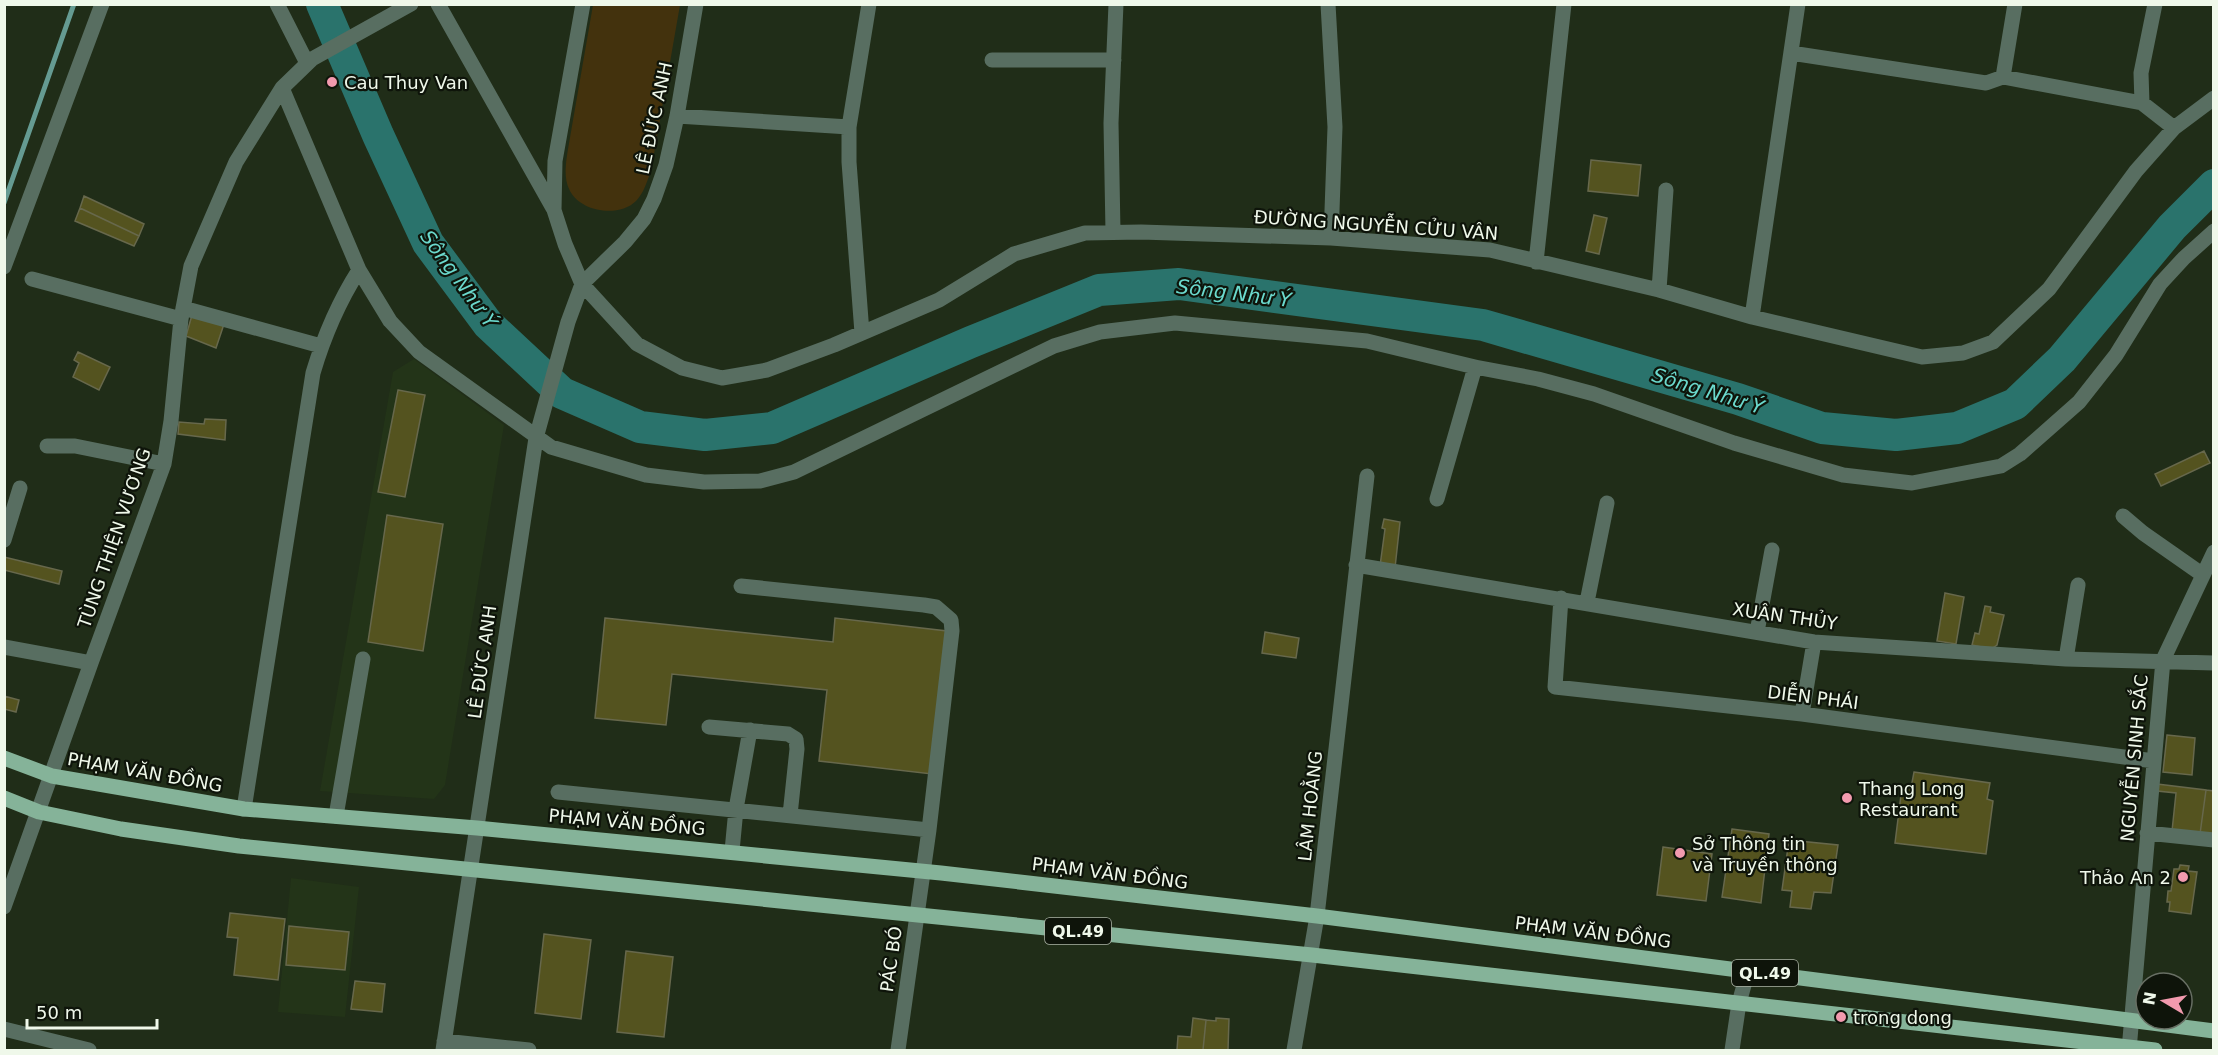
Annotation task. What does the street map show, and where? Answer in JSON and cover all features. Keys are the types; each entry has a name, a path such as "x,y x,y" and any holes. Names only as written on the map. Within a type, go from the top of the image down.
{"main road":[{"name":"PHẠM VĂN ĐỒNG","path":"4,758 52,776 244,809 732,851 1317,916 2214,1030"},
{"name":"QL.49","path":"4,798 39,812 121,829 239,846 1312,955 2129,1049 2155,1050"}],"street":[{"path":"4,267 102,4"},
{"path":"277,4 309,61"},
{"path":"438,4 554,210 582,284"},
{"path":"554,210 555,161 583,4"},
{"name":"LÊ ĐỨC ANH","path":"444,1046 541,416 568,322 582,284 625,242 644,219 654,199 666,165 677,116 696,4"},
{"path":"862,333 849,162 849,127 869,4"},
{"path":"1113,232 1111,123 1116,4"},
{"path":"1328,4 1335,127 1331,238"},
{"path":"1536,262 1564,4"},
{"path":"1752,316 1798,4"},
{"path":"2003,77 2015,4"},
{"path":"2142,104 2141,73 2156,4"},
{"name":"TÙNG THIỆN VƯƠNG","path":"4,907 164,464 171,421 182,313 191,266 236,162 282,88 309,61 407,6"},
{"path":"1791,53 1986,83 2003,77 2142,104 2174,128"},
{"path":"992,60 1114,60"},
{"path":"282,88 359,270 390,321 419,352 551,447 646,475 704,482 760,481 794,472 1054,346 1100,332 1176,323 1367,341 1475,368 1538,379 1594,394 1734,443 1843,475 1912,483 2001,466 2020,454 2079,402 2116,355 2160,284 2214,231"},
{"name":"ĐƯỜNG NGUYỄN CỬU VÂN","path":"582,284 637,344 682,368 722,378 767,370 862,333 939,300 1014,254 1085,233 1113,232 1331,238 1490,250 1659,290 1752,316 1922,357 1963,353 1993,342 2049,289 2136,171 2174,128 2214,98"},
{"path":"677,116 849,127"},
{"path":"1659,290 1666,190"},
{"path":"244,809 311,385 321,346 340,299 359,270"},
{"path":"32,279 321,346"},
{"path":"1437,499 1475,368"},
{"path":"47,446 75,446 164,464"},
{"name":"LÂM HOẰNG","path":"1294,1050 1317,916 1367,476"},
{"path":"4,540 20,488"},
{"path":"1587,602 1607,503"},
{"path":"2123,516 2143,533 2203,575"},
{"path":"1756,632 1772,550"},
{"name":"NGUYỄN SINH SẮC","path":"2129,1049 2163,660 2214,552"},
{"name":"XUÂN THỦY","path":"1356,565 1587,602 1814,642 2066,659 2214,663"},
{"path":"2066,659 2078,585"},
{"name":"PÁC BÓ","path":"741,586 924,605 936,607 951,620 952,631 929,830 898,1050"},
{"name":"DIỄN PHÁI","path":"1561,598 1555,687 1802,714 2154,761"},
{"path":"1802,714 1814,642"},
{"path":"4,646 91,663"},
{"path":"336,816 363,659"},
{"path":"709,727 788,734 796,739 790,815"},
{"path":"732,851 736,809 750,730"},
{"path":"558,792 929,830"},
{"path":"2147,833 2214,840"},
{"path":"1732,1050 1739,1003 1748,971"},
{"path":"4,1029 89,1050"},
{"path":"444,1046 529,1050"}],"shaded area":[{"path":"593,5 680,5 651,171 636,201 620,210 611,211 591,208 575,198 568,186 566,175 568,149"},
{"path":"414,359 504,425 445,785 434,799 320,791 393,372"},
{"path":"291,878 359,887 345,1017 278,1012"}],"building":[{"path":"1591,160 1641,165 1638,196 1588,191"},
{"path":"84,196 144,224 139,236 80,208"},
{"path":"80,208 139,236 134,246 75,221"},
{"path":"1594,215 1607,218 1599,254 1586,251"},
{"path":"192,315 224,324 216,348 186,336"},
{"path":"78,352 110,367 99,390 73,377 79,363 74,360"},
{"path":"398,390 425,395 405,497 378,492"},
{"path":"205,419 226,420 225,440 178,434 179,422 204,424"},
{"path":"2204,451 2210,463 2161,486 2155,474"},
{"path":"387,515 443,524 423,651 368,642"},
{"path":"1384,519 1400,522 1395,568 1380,566 1385,529 1382,528"},
{"path":"4,557 62,571 59,584 4,570"},
{"path":"1945,593 1964,597 1956,644 1937,641"},
{"path":"1985,606 1991,607 1990,612 2004,615 1997,645 1991,649 1972,645 1975,633 1979,634"},
{"path":"605,618 833,642 835,618 947,631 932,774 819,761 827,690 672,674 666,725 595,718"},
{"path":"1265,632 1299,638 1296,658 1262,653"},
{"path":"4,696 19,700 16,712 4,709"},
{"path":"2167,735 2195,738 2192,775 2163,772"},
{"path":"1914,772 1990,783 1987,799 1993,801 1986,854 1895,843 1902,787 1911,788"},
{"path":"2157,784 2206,790 2200,834 2172,831 2176,793 2157,791"},
{"path":"2206,790 2214,791 2214,836 2200,834"},
{"path":"1732,829 1769,834 1761,903 1722,897"},
{"path":"1789,840 1838,845 1831,893 1814,892 1811,909 1790,907 1792,891 1782,890"},
{"path":"1663,847 1712,854 1706,901 1657,895"},
{"path":"2180,865 2189,866 2188,871 2197,872 2191,914 2169,911 2168,891 2171,891 2174,869 2179,869"},
{"path":"230,913 285,919 278,980 234,975 238,938 227,937"},
{"path":"289,926 349,932 345,970 286,965"},
{"path":"544,934 591,940 581,1019 535,1013"},
{"path":"626,951 673,957 664,1037 617,1032"},
{"path":"355,981 385,984 382,1012 351,1009"},
{"path":"1193,1018 1206,1020 1203,1050 1177,1050 1178,1036 1191,1037"},
{"path":"1216,1018 1229,1019 1228,1050 1203,1050 1206,1020 1216,1021"}],"waterway":[{"path":"4,203 74,4"},
{"name":"Sông Như Ý","path":"322,4 378,135 428,243 488,324 562,393 640,427 705,435 772,428 971,342 1099,290 1179,284 1483,325 1738,399 1822,428 1896,435 1957,428 2015,404 2062,359 2172,227 2214,185"}],"place":[{"name":"Cau Thuy Van","path":"332,82"},
{"name":"Thang Long Restaurant","path":"1847,798"},
{"name":"Sở Thông tin và Truyền thông","path":"1680,853"},
{"name":"Thảo An 2","path":"2183,877"},
{"name":"trong dong","path":"1841,1017"}]}
